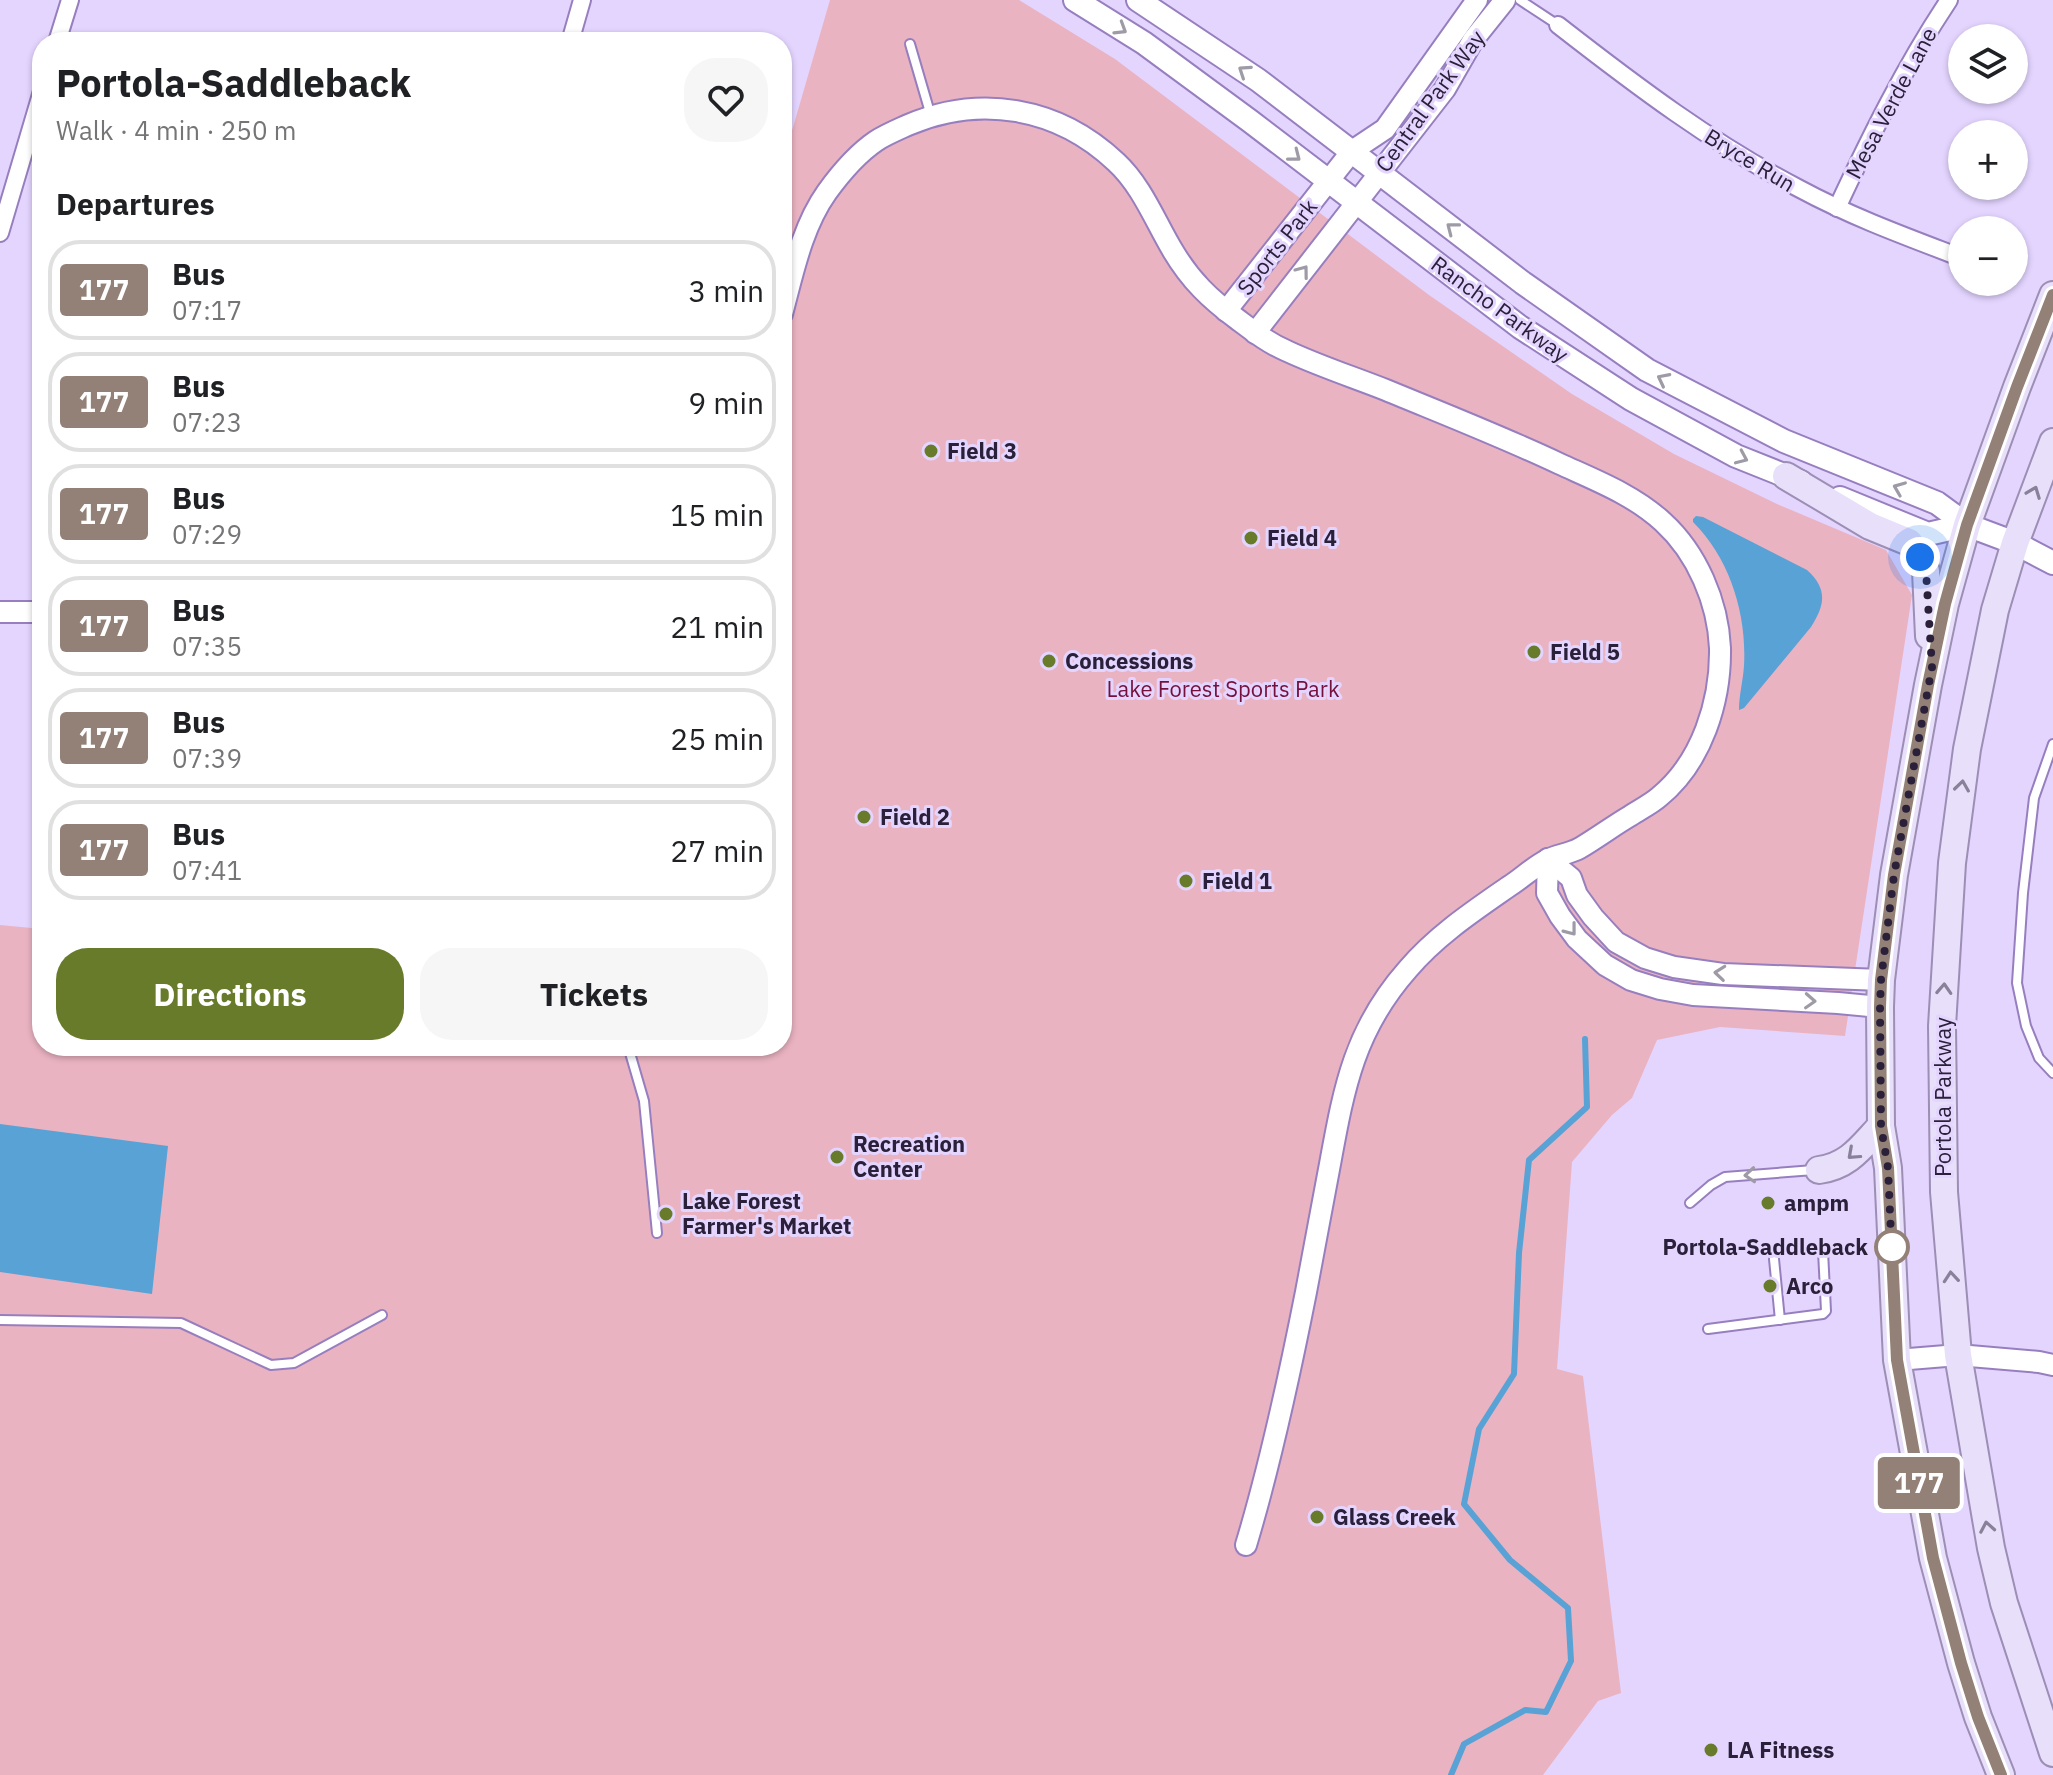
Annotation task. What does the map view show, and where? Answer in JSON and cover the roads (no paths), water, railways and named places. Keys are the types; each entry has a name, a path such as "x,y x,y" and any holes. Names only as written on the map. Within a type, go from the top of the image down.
{"main road":[{"name":"Rancho Parkway","path":"1075,0 1144,43 1520,327 1631,399 1736,456 1928,534 1967,525"},
{"name":"Rancho Parkway","path":"1138,0 1258,80 1523,283 1647,370 1784,441 1937,503 1967,525 2015,543 2053,563"},
{"path":"2001,1775 1961,1663 1933,1558 1897,1360 1888,1168 1881,1126 1880,1007 1894,875 1945,604 1967,525 2053,295"},
{"name":"Portola Parkway","path":"2053,442 2015,543 1995,610 1967,749 1950,885 1942,1026 1944,1192 1958,1355 1991,1548 2004,1603 2053,1753"},
{"path":"1786,476 1870,526 1909,542 1926,571 1932,667"},
{"path":"1819,1170 1835,1168 1848,1160 1881,1126"}],"street":[{"path":"60,32 70,0"},
{"path":"573,32 582,0"},
{"name":"Central Park Way","path":"1329,182 1352,151 1385,129 1477,0"},
{"name":"Central Park Way","path":"1355,203 1445,89 1473,40 1505,0"},
{"name":"Mesa Verde Lane","path":"1837,208 1869,139 1949,0"},
{"name":"Bryce Run","path":"1558,25 1714,140 1837,208 1948,253"},
{"path":"792,279 804,238 823,196 849,165 875,141 931,117 974,108 1006,109 1053,121 1085,138 1116,162 1136,186 1192,279 1213,302 1255,333 1286,351 1540,454 1635,501 1677,536 1711,597 1720,640 1718,680 1706,729 1689,763 1661,796 1574,851 1548,859 1432,944 1391,989 1358,1048 1341,1105 1280,1420 1246,1545"},
{"path":"0,233 32,125"},
{"name":"Sports Park","path":"1226,311 1329,182"},
{"name":"Sports Park","path":"1255,333 1355,203"},
{"path":"0,612 32,612"},
{"path":"1548,859 1571,878 1577,895 1616,942 1645,958 1674,967 1723,974 1881,980"},
{"path":"1548,859 1547,893 1560,916 1577,939 1605,965 1631,980 1693,995 1880,1007"},
{"path":"1897,1360 1958,1355 2053,1365"}],"lane":[{"path":"1520,0 1558,25"},
{"path":"910,44 931,117"},
{"path":"2053,744 2034,798 2017,983 2026,1026 2039,1058 2053,1073"},
{"path":"631,1056 644,1101 657,1233"},
{"path":"1690,1203 1725,1177 1819,1170"},
{"path":"1708,1329 1818,1316 1826,1311 1823,1251"},
{"path":"1774,1259 1780,1320"},
{"path":"0,1320 181,1323 271,1365 294,1363 382,1315"}],"water":[{"path":"1696,516 1807,570 1821,591 1821,604 1811,627 1744,708 1739,710 1744,646 1739,607 1734,588 1717,553 1693,522"},
{"path":"0,1124 168,1146 152,1294 0,1272"}],"waterway":[{"name":"Glass Creek","path":"1451,1775 1464,1744 1525,1710 1546,1712 1571,1661 1568,1608 1510,1560 1464,1504 1479,1429 1514,1374 1519,1253 1529,1160 1587,1107 1585,1039"}],"place":[{"name":"Field 3","path":"931,451"},
{"name":"Field 4","path":"1251,538"},
{"name":"Field 5","path":"1534,652"},
{"name":"Concessions","path":"1049,661"},
{"name":"Field 2","path":"864,817"},
{"name":"Field 1","path":"1186,881"},
{"name":"Recreation Center","path":"837,1157"},
{"name":"ampm","path":"1768,1203"},
{"name":"Lake Forest Farmer's Market","path":"666,1214"},
{"name":"Portola-Saddleback","path":"1892,1247"},
{"name":"Arco","path":"1770,1286"},
{"name":"Glass Creek","path":"1317,1517"},
{"name":"LA Fitness","path":"1711,1750"}],"park label":[{"name":"Lake Forest Sports Park","path":"1223,689"}]}
